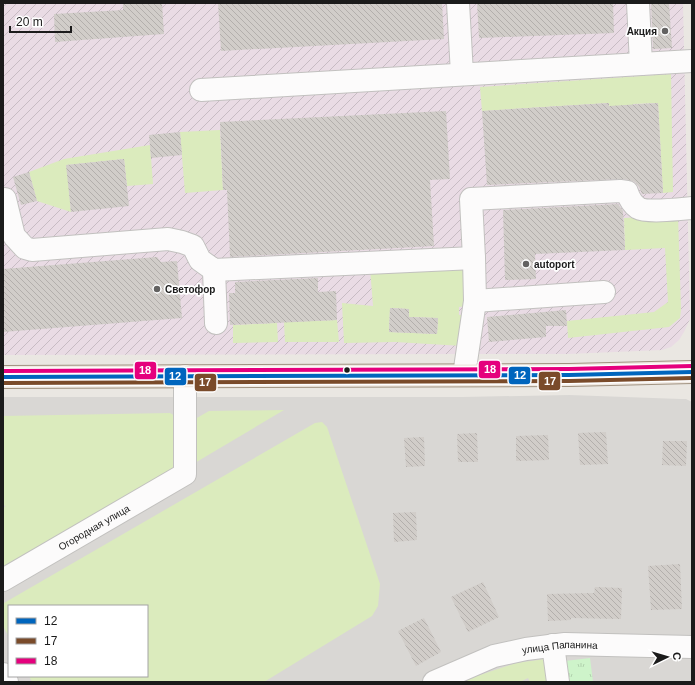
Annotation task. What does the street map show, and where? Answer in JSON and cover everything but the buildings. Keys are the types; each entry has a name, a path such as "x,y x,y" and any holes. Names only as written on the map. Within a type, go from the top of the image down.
{"main road":[{"path":"3,377 568,375 692,372"}],"lane":[{"path":"458,3 462,74"},
{"path":"638,3 641,64"},
{"path":"201,90 692,61"},
{"path":"464,375 475,301 471,199 620,191 627,192 629,199 638,208 669,210 692,208"},
{"path":"5,199 14,236 25,248 32,250 168,239 193,246 200,260 214,270 474,258"},
{"path":"214,270 216,323"},
{"path":"475,301 604,292"},
{"name":"Огородная улица","path":"3,580 185,474 185,376"},
{"name":"улица Папанина","path":"434,682 494,656 526,649 565,644 692,647"},
{"path":"553,646 558,682"},
{"path":"3,674 7,682"}],"shaded area":[{"path":"3,3 683,3 690,319 684,332 679,340 671,347 662,350 568,354 3,355"},
{"path":"569,395 686,399 692,402 692,682 3,682 3,397 463,397"}],"green space":[{"path":"671,74 673,192 663,193 658,103 633,104 635,140 612,142 609,103 482,111 480,87"},
{"path":"220,130 223,190 185,193 180,132"},
{"path":"150,145 153,184 127,186 124,159 67,165 71,212 37,201 29,172 64,159"},
{"path":"678,215 680,318 669,327 568,338 567,321 654,312 668,302 665,248 625,250 624,218"},
{"path":"460,263 465,266 469,272 471,293 469,317 463,346 395,342 344,343 342,303 373,306 370,268","holes":["467,306 467,314 459,315 459,307","390,308 409,309 409,317 438,318 437,334 389,332"]},
{"path":"337,320 339,342 285,342 284,322"},
{"path":"277,323 278,342 233,343 233,325"},
{"path":"284,410 188,467 195,419 209,411"},
{"path":"170,413 177,417 183,471 3,573 3,508 6,506 3,505 3,416"},
{"path":"322,422 327,427 380,584 378,606 372,616 264,682 32,682 30,677 148,677 148,605 8,605 8,635 3,626 4,603 315,423"},
{"path":"553,658 556,682 530,682 528,678 520,682 464,682 516,663"},
{"path":"590,658 593,682 567,682 565,661"}],"transit line":[{"name":"18","path":"3,371 569,369 692,366"},
{"name":"12","path":"3,377 569,375 692,372"},
{"name":"17","path":"3,383 569,381 692,378"}],"place":[{"name":"Акция","path":"665,31"},
{"name":"autoport","path":"526,264"},
{"name":"Светофор","path":"157,289"}]}
